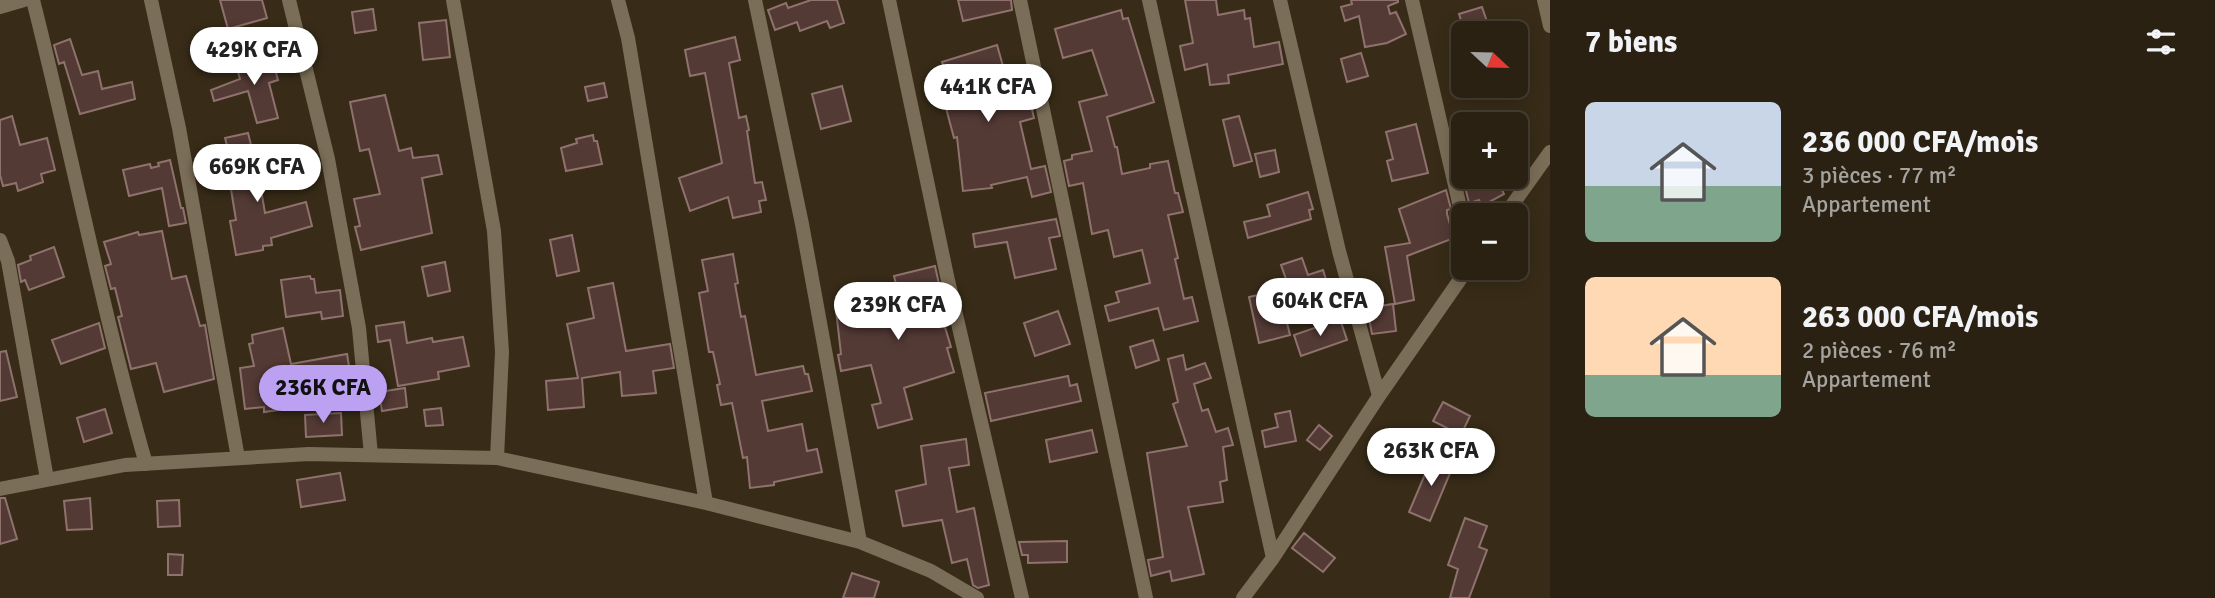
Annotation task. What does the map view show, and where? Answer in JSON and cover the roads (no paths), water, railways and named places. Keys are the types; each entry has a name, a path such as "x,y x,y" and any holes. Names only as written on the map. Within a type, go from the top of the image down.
{"street":[{"path":"0,7 24,0"},
{"path":"33,0 129,407 146,464"},
{"path":"151,0 179,128 238,458"},
{"path":"289,0 328,159 359,328 371,456"},
{"path":"453,0 494,231 502,352 497,458"},
{"path":"618,0 633,65 706,503"},
{"path":"755,0 802,224 860,542"},
{"path":"889,0 947,276 1022,598"},
{"path":"1020,0 1146,598"},
{"path":"1149,0 1273,558"},
{"path":"1280,0 1339,251 1379,396"},
{"path":"1412,0 1459,203"},
{"path":"1544,0 1550,26"},
{"path":"1514,203 1550,152"},
{"path":"0,240 8,261 47,480"},
{"path":"1243,598 1273,558 1379,396 1460,280"},
{"path":"0,489 125,465 309,454 497,458 706,503 860,542 931,571 977,598"}]}
